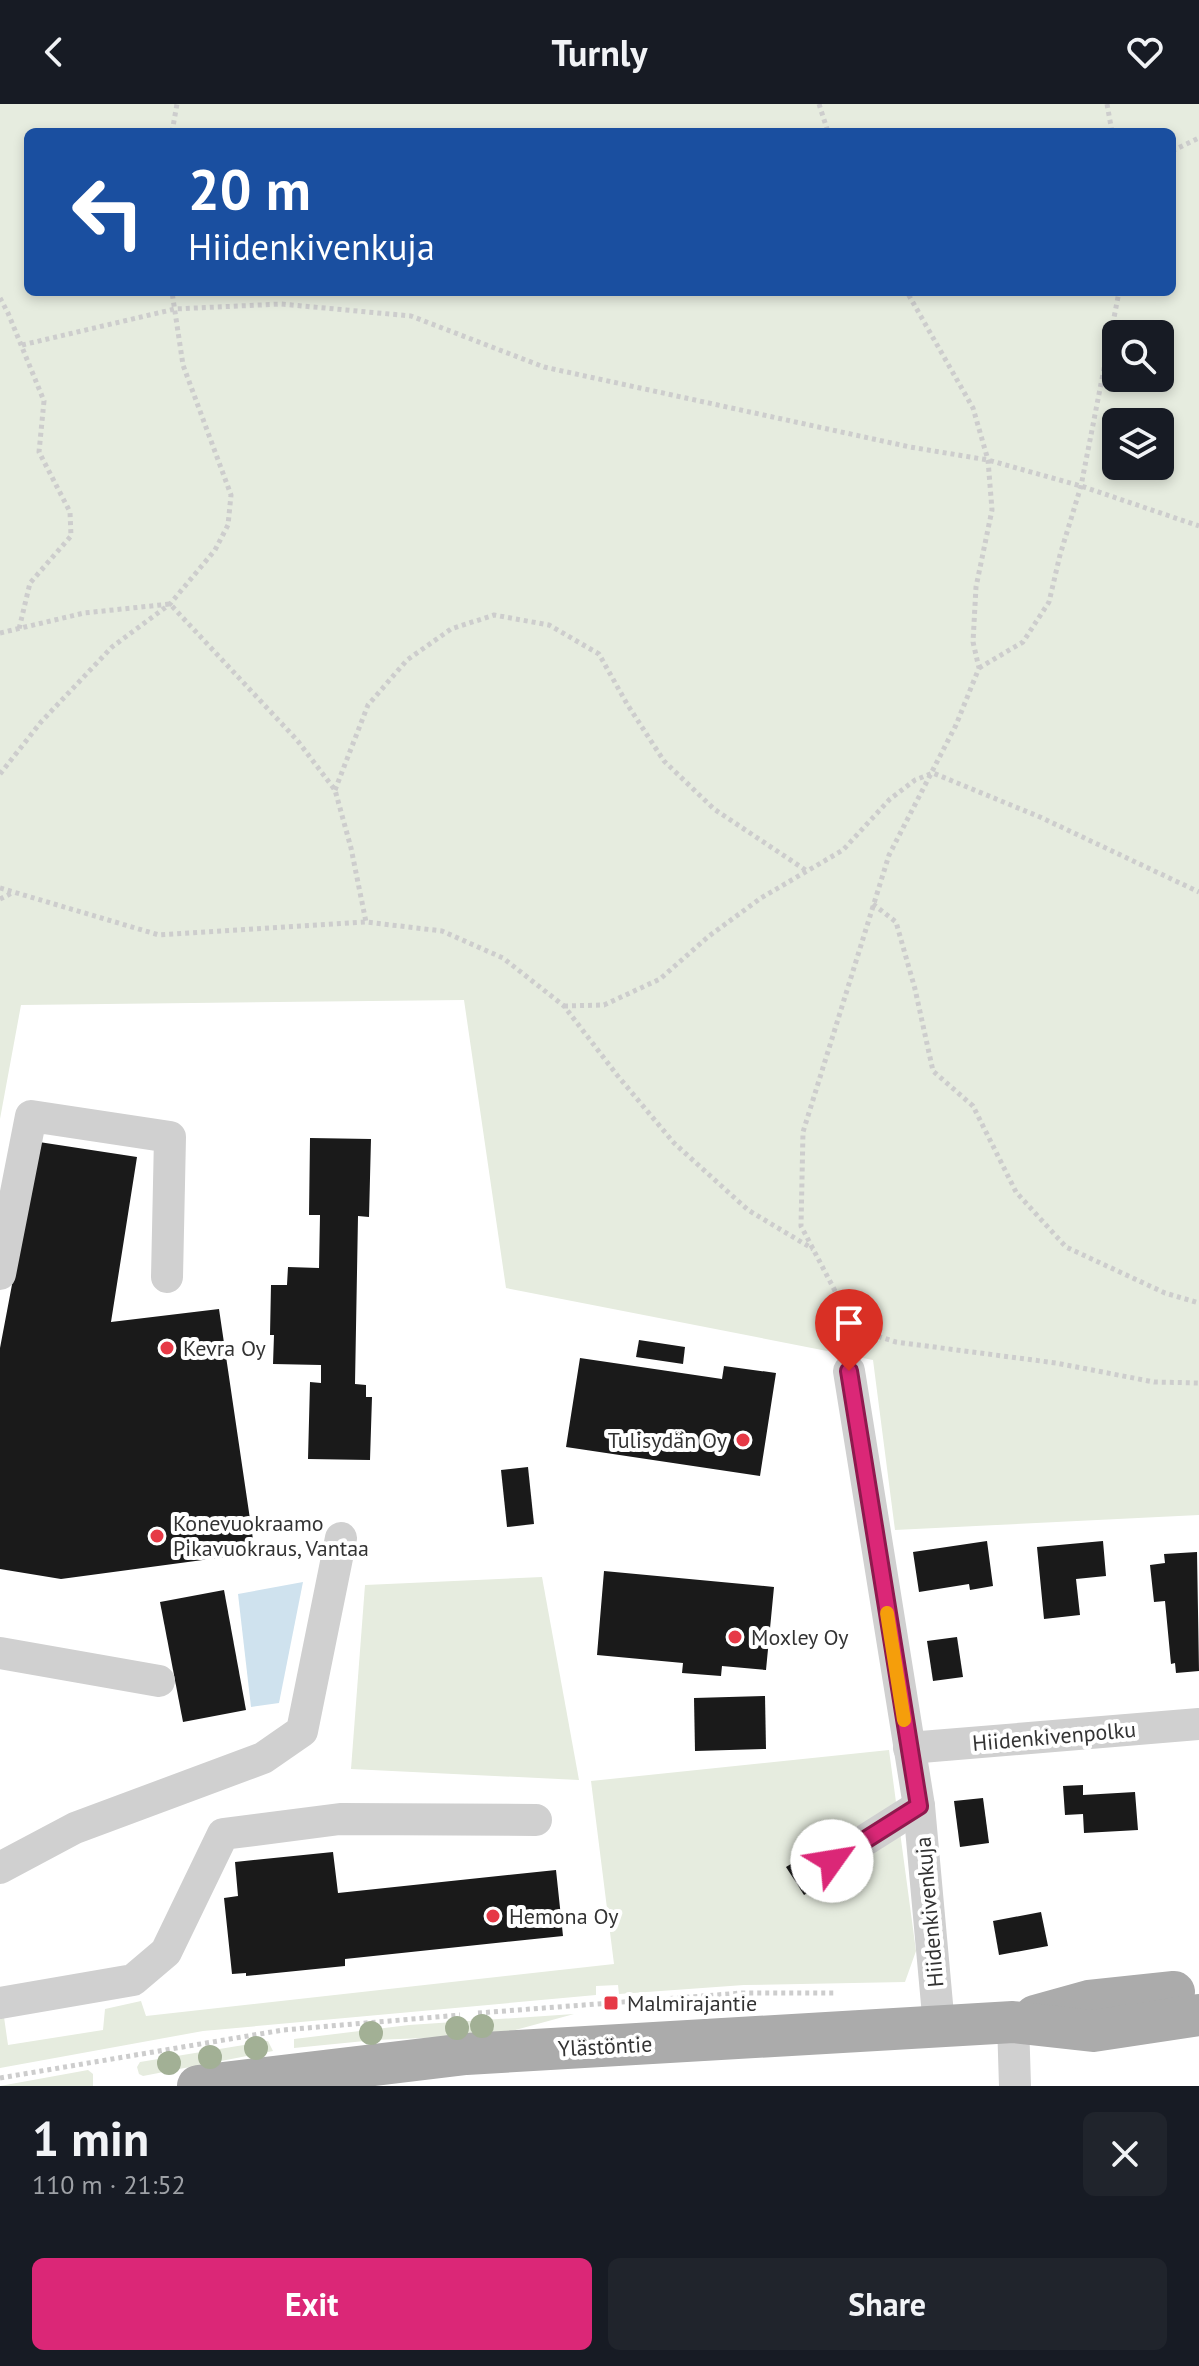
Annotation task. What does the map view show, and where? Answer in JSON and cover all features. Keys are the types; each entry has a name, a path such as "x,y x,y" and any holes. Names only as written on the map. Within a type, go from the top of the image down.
{"main road":[{"name":"Ylästöntie","path":"1013,2022 1089,2001 1199,1991"},
{"name":"Ylästöntie","path":"214,2085 466,2054 1013,2022 1093,2031 1199,2015"}],"street":[{"path":"0,1274 31,1116 170,1137 167,1277"},
{"name":"Hiidenkivenkuja","path":"849,1371 919,1806 939,2026"},
{"path":"0,1868 75,1828 263,1758 302,1731 341,1538"},
{"path":"0,1653 159,1681"},
{"name":"Hiidenkivenpolku","path":"909,1748 1199,1724"},
{"path":"832,1861 919,1806"},
{"path":"0,2003 133,1980 166,1952 223,1834 340,1819 536,1820"},
{"path":"1013,2022 1015,2086"}],"path":[{"path":"173,128 177,104"},
{"path":"819,104 827,128"},
{"path":"1107,104 1111,128"},
{"path":"1176,149 1199,138"},
{"path":"0,774 41,722 112,647 170,604 215,550 228,525 231,495 183,365 173,296"},
{"path":"849,1371 855,1329 801,1226 803,1132 889,855 933,773 979,668 973,642 976,587 992,510 988,460 973,408 909,296"},
{"path":"979,668 1023,642 1049,602 1081,486 1118,296"},
{"path":"0,298 44,401 39,452 70,512 71,536 30,583 19,629"},
{"path":"22,345 175,309 281,304 411,316 544,367 910,447 988,460 1081,486 1199,526"},
{"path":"0,633 84,613 170,604"},
{"path":"170,604 297,740 335,790 366,922"},
{"path":"335,790 368,705 407,660 451,629 494,615 549,625 599,654 664,761 714,809 807,871"},
{"path":"564,1006 604,1005 660,979 709,936 761,898 843,850 890,799 915,780 933,773 1040,817 1199,892"},
{"path":"0,888 159,935 366,922 442,931 503,958 564,1006 674,1143 748,1210 814,1250"},
{"path":"0,899 13,892"},
{"path":"873,904 896,922 933,1071 973,1106 1016,1192 1066,1247 1165,1293 1199,1303"},
{"path":"855,1329 896,1342 1056,1363 1154,1382 1199,1383"}],"shaded area":[{"path":"0,104 1199,104 1199,1515 895,1530 873,1360 506,1288 464,1000 21,1005 0,1119"},
{"path":"542,1577 579,1780 351,1769 365,1585"},
{"path":"889,1750 916,1951 905,1982 744,1985 619,1994 618,1985 596,1986 596,1995 203,2031 0,2068 0,2018 4,2017 8,2045 103,2030 105,2009 141,2001 146,2016 614,1964 591,1781"},
{"path":"574,2014 497,2035 375,2040 294,2048 294,2039 409,2025"},
{"path":"268,2041 273,2051 143,2076 137,2067 140,2062"},
{"path":"88,2070 93,2074 93,2086 0,2086"}],"water":[{"path":"303,1582 279,1703 251,1707 238,1594"}],"building":[{"path":"310,1138 371,1139 369,1217 358,1216 355,1384 366,1385 366,1397 372,1397 370,1460 308,1459 310,1382 321,1383 321,1365 273,1364 271,1285 287,1285 288,1267 319,1268 320,1215 309,1215"},
{"path":"39,1142 137,1157 111,1322 219,1309 255,1553 61,1579 0,1569 0,1348"},
{"path":"639,1340 685,1347 683,1364 636,1357"},
{"path":"580,1358 722,1379 724,1366 776,1373 760,1476 566,1447"},
{"path":"528,1467 534,1524 507,1527 501,1470"},
{"path":"987,1541 993,1586 970,1590 969,1584 919,1592 913,1552"},
{"path":"1103,1541 1106,1576 1076,1579 1080,1615 1044,1619 1037,1547"},
{"path":"1197,1552 1199,1671 1176,1673 1175,1663 1171,1664 1165,1601 1154,1602 1150,1565 1165,1563 1164,1554"},
{"path":"604,1571 774,1587 766,1670 722,1666 721,1676 682,1673 683,1663 597,1655"},
{"path":"224,1590 246,1710 183,1722 160,1602"},
{"path":"957,1637 963,1677 933,1681 927,1641"},
{"path":"765,1696 766,1749 695,1751 694,1698"},
{"path":"1083,1785 1083,1795 1135,1792 1138,1830 1084,1833 1083,1814 1065,1815 1063,1786"},
{"path":"983,1798 989,1843 960,1847 954,1801"},
{"path":"333,1852 338,1893 556,1870 563,1936 345,1959 345,1966 246,1976 246,1973 232,1974 224,1898 238,1896 235,1862"},
{"path":"809,1853 826,1882 804,1895 786,1867"},
{"path":"1041,1912 1048,1946 999,1955 993,1921"}],"slow traffic":[{"path":"887,1613 904,1720"}],"place":[{"name":"Kevra Oy","path":"167,1348"},
{"name":"Tulisydän Oy","path":"743,1440"},
{"name":"Konevuokraamo Pikavuokraus, Vantaa","path":"157,1536"},
{"name":"Moxley Oy","path":"735,1637"},
{"name":"Hemona Oy","path":"493,1916"},
{"name":"Malmirajantie","path":"611,2003"}],"route":[{"path":"832,1861 919,1806 849,1371"}]}
